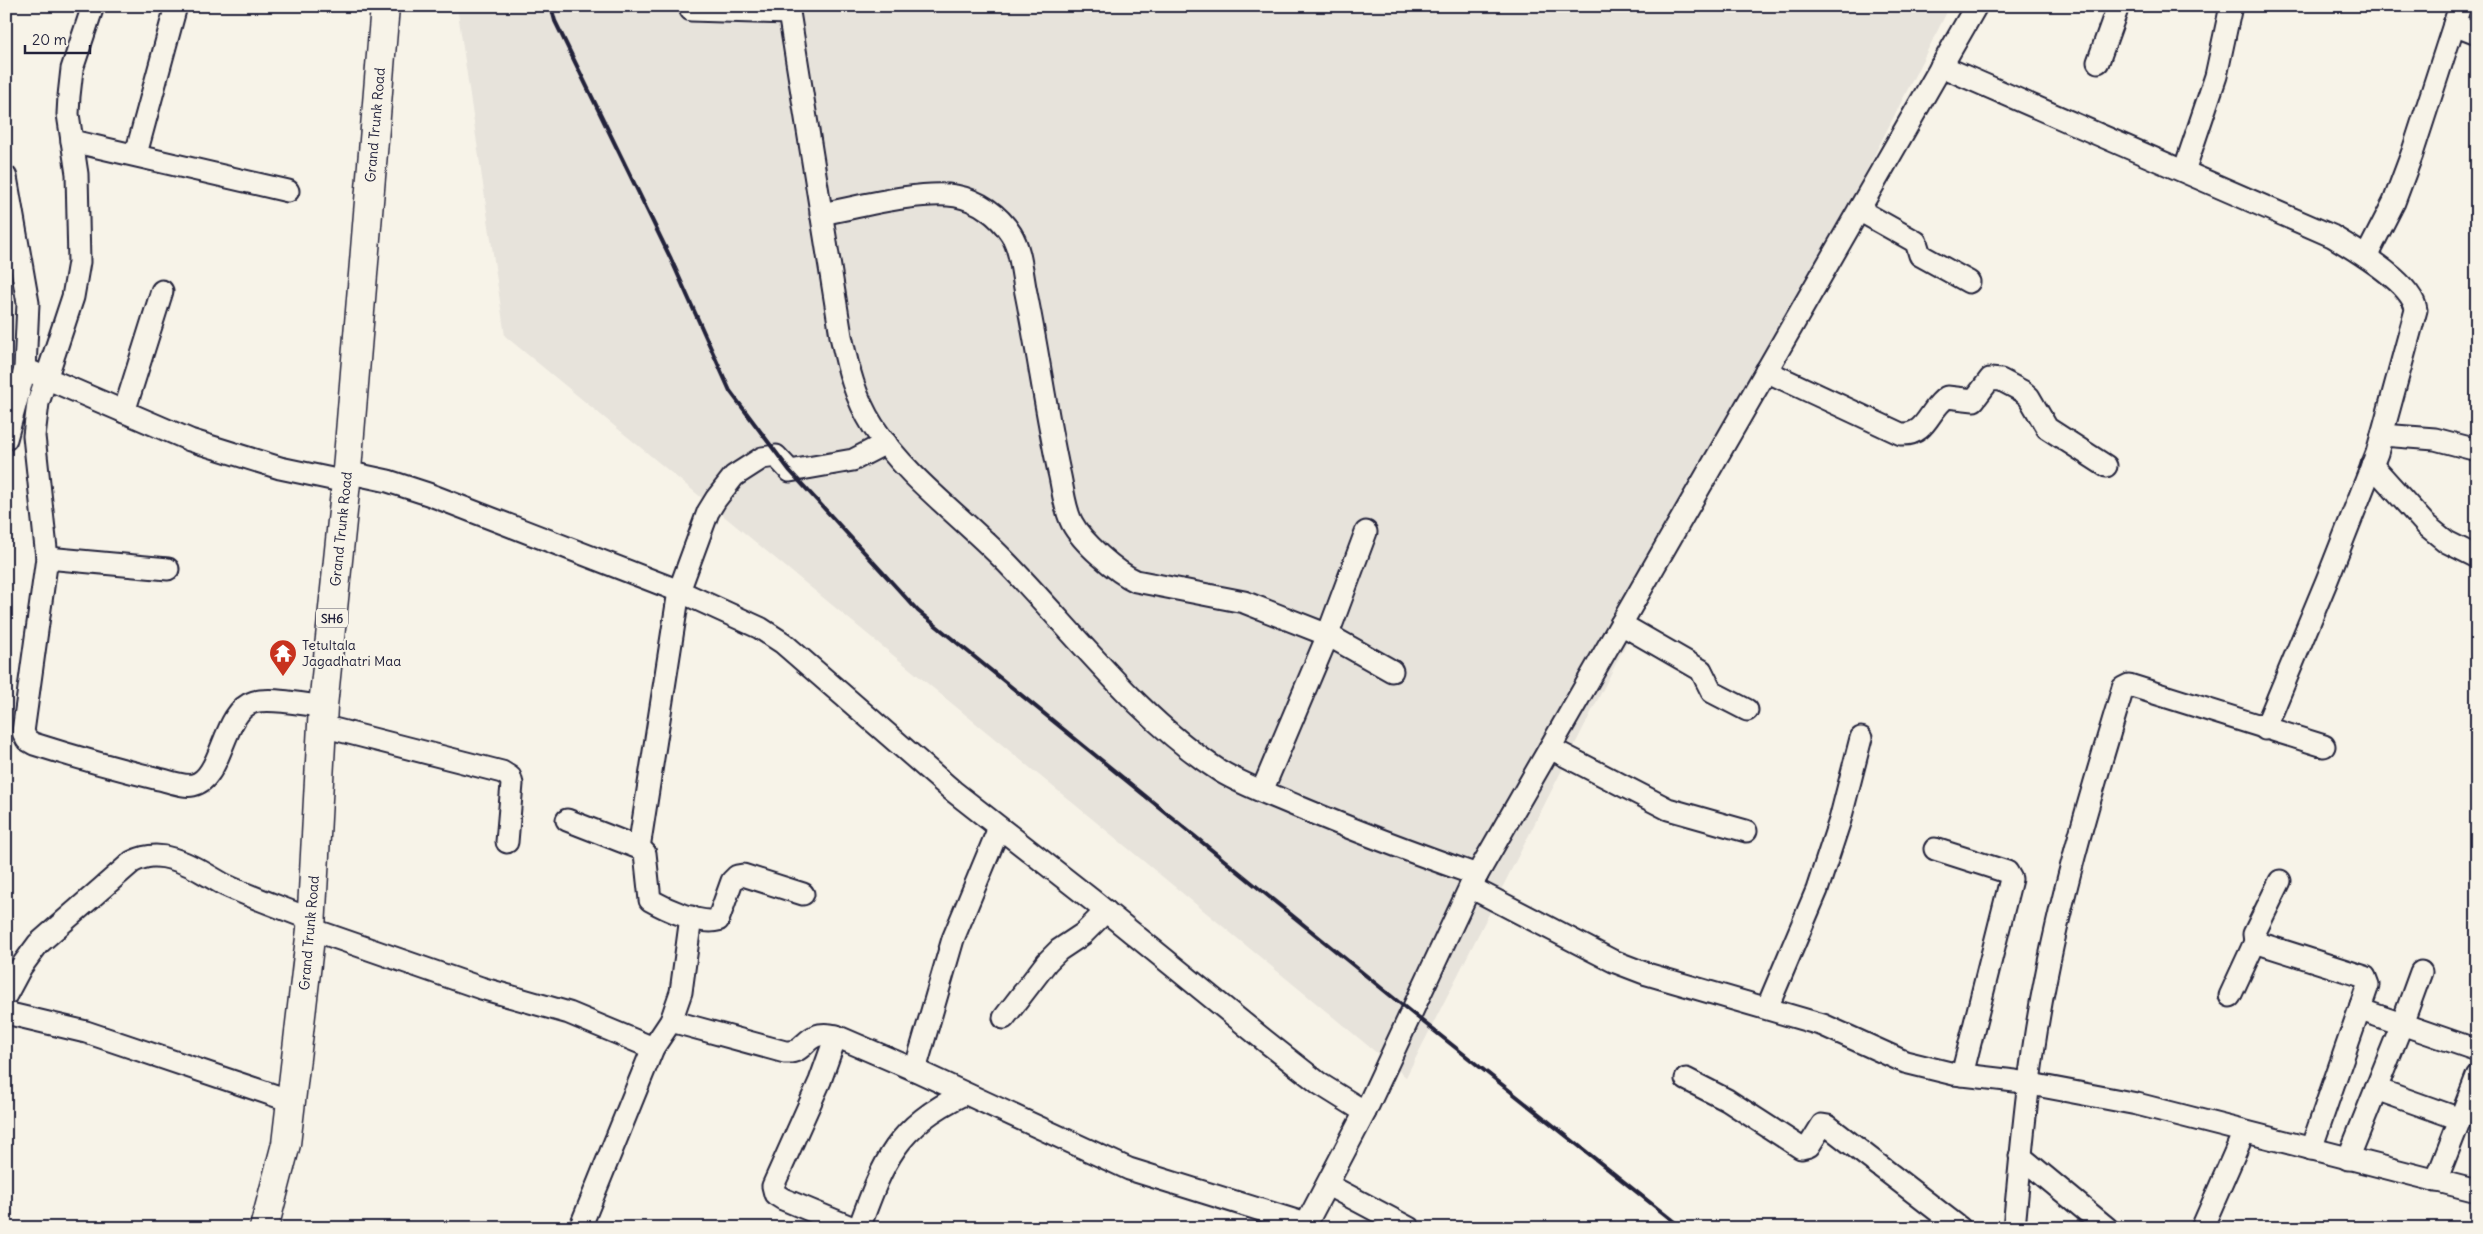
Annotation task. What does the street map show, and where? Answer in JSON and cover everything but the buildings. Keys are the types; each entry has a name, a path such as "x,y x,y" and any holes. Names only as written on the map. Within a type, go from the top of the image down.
{"main road":[{"name":"Grand Trunk Road","path":"264,1228 286,1144 312,924 322,716 346,477 385,6"}],"street":[{"path":"93,6 72,69 68,114 78,174 79,262 74,297 38,403 34,436 47,558 23,732 27,740 34,744 141,774 192,785 202,781 210,770 236,716 245,706 255,702 268,701 502,772 510,777 512,784 507,842"},
{"path":"136,154 176,6"},
{"path":"671,1021 792,1053 814,1035 823,1033 836,1036 915,1070 1129,1169 1305,1226 1365,1112 1474,881 1976,6"},
{"path":"2098,62 2116,12 2114,6"},
{"path":"2184,171 2216,76 2231,6"},
{"path":"692,10 789,10 840,336 849,376 872,424 905,466 1028,585 1146,710 1207,762 1245,785 1391,844 1474,881 1613,961 1647,974 1823,1025 1905,1062 1962,1075 2027,1084 2137,1104 2477,1191"},
{"path":"2366,257 2394,202 2412,154 2457,15 2477,33"},
{"path":"1941,66 2332,236 2366,257 2406,290 2414,301 2416,310 2372,465 2327,580 2265,728"},
{"path":"72,140 288,191"},
{"path":"6,177 28,303 25,369 6,439"},
{"path":"821,214 933,194 957,196 980,204 1003,222 1012,236 1018,256 1069,516 1080,535 1115,568 1136,581 1244,602 1328,635 1392,671"},
{"path":"1859,210 1916,242 1920,255 1969,282"},
{"path":"124,412 162,292"},
{"path":"25,369 190,440 280,468 388,481 428,494 644,580 679,591 760,628 783,643 896,743 999,828 1106,911 1320,1084 1365,1112"},
{"path":"1766,371 1901,434 1909,434 1920,430 1947,397 1974,400 1990,379 2001,380 2029,397 2047,428 2106,466"},
{"path":"2382,435 2435,439 2477,450"},
{"path":"639,848 679,591 708,512 734,476 762,458 776,456 790,471 853,460 886,443"},
{"path":"2372,465 2426,526 2447,542 2477,557"},
{"path":"1262,792 1328,635 1366,532"},
{"path":"47,558 168,569"},
{"path":"1621,624 1701,670 1712,692 1748,710"},
{"path":"2014,1228 2027,1084 2045,978 2061,907 2123,688 2129,685 2324,746"},
{"path":"1767,1008 1820,882 1840,820 1861,738"},
{"path":"1550,748 1668,809 1746,831"},
{"path":"567,820 639,848 645,853 650,900 691,917 711,922 718,920 732,881 737,876 743,875 803,894"},
{"path":"915,1070 953,939 999,828"},
{"path":"1935,848 2007,872 2011,879 1962,1075"},
{"path":"6,995 21,967 38,944 132,862 145,856 173,858 193,866 212,879 312,924 481,988 569,1014 653,1048"},
{"path":"2230,996 2255,942 2254,934 2280,881"},
{"path":"1004,1018 1059,950 1083,934 1106,911"},
{"path":"580,1228 653,1048 671,1021 681,992 691,917"},
{"path":"2255,942 2365,977 2368,985 2311,1149"},
{"path":"2348,1159 2421,972"},
{"path":"2361,1005 2364,1011 2477,1050"},
{"path":"6,1013 86,1032 291,1101"},
{"path":"836,1036 820,1081 773,1186 775,1194 783,1199 853,1228"},
{"path":"2436,1182 2477,1076"},
{"path":"1686,1079 1727,1100 1801,1148 1809,1146 1822,1125 1828,1126 1960,1228"},
{"path":"2376,1089 2460,1119"},
{"path":"859,1228 882,1170 901,1138 918,1121 939,1106 964,1094"},
{"path":"2202,1228 2244,1132"},
{"path":"2020,1156 2107,1228"},
{"path":"1328,1185 1409,1228"}],"shaded area":[{"path":"457,6 1950,6 1406,1077 505,336"}],"railway":[{"path":"551,6 555,21 671,259 730,391 790,471 918,611 1412,1013 1682,1228"}],"place":[{"name":"Tetultala Jagadhatri Maa","path":"283,677"}]}
